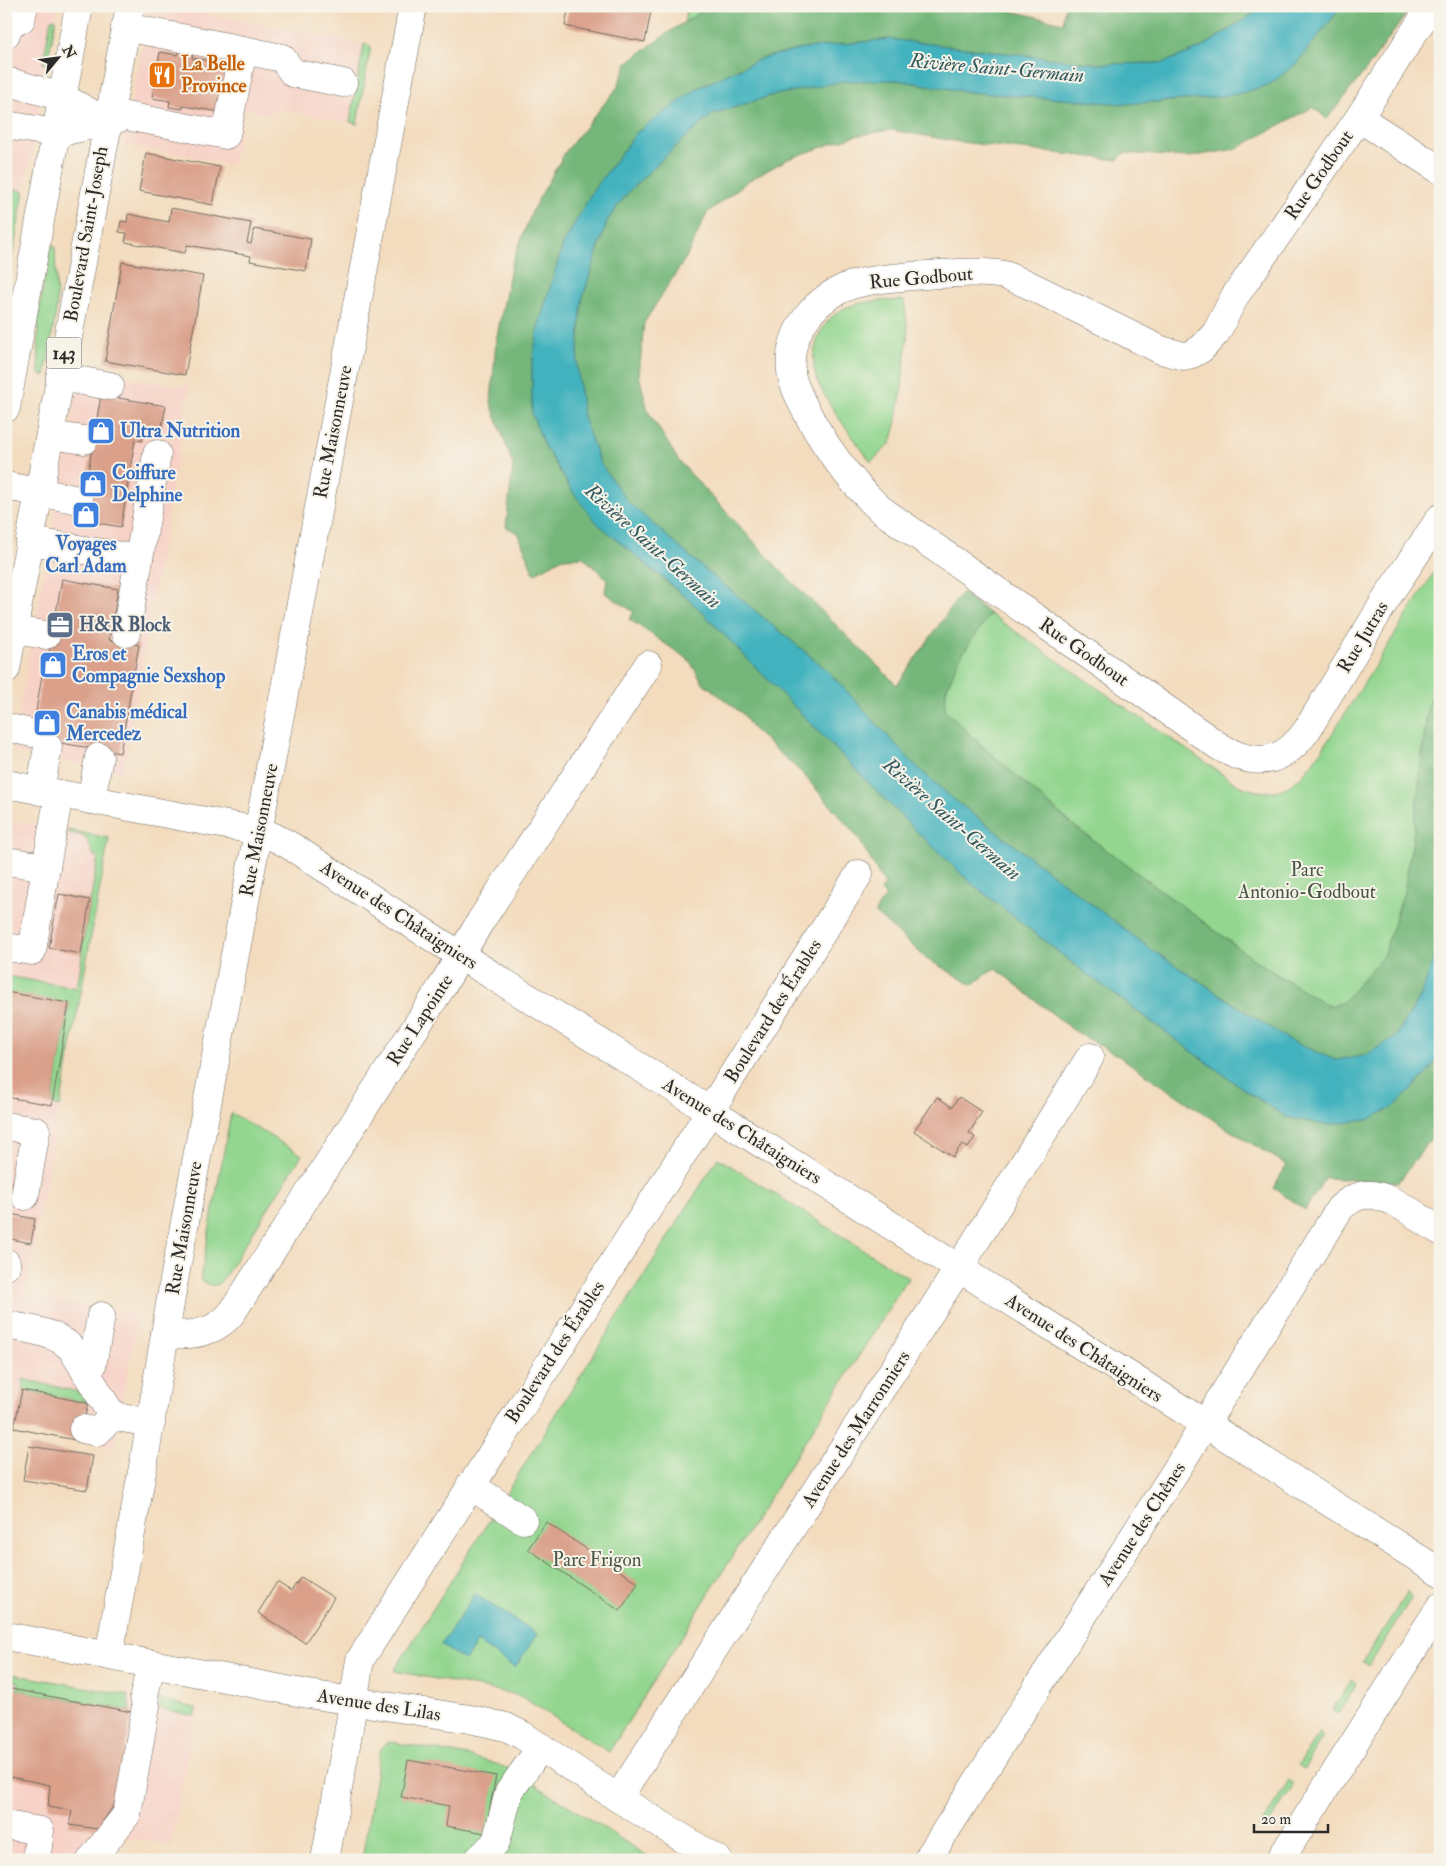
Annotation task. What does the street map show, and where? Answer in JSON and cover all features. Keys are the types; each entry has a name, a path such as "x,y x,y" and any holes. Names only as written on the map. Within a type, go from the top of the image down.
{"street":[{"name":"143","path":"6,408 14,318 56,133 79,6"},
{"name":"Rue Maisonneuve","path":"109,1656 151,1423 176,1270 412,6"},
{"name":"Rue Godbout","path":"1284,754 1266,759 1247,759 1234,755 1220,747 880,509 847,474 806,411 790,372 791,352 797,332 819,303 835,292 854,284 885,278 982,273 1005,276 1025,283 1161,350 1184,356 1192,354 1201,349 1216,333 1234,296 1359,118 1431,6"},
{"path":"128,17 243,50 282,58 293,73 343,83"},
{"name":"Boulevard Saint-Joseph","path":"6,669 128,17"},
{"path":"6,125 56,133 126,116 226,135 243,50"},
{"path":"6,81 62,97 107,122"},
{"path":"1359,118 1440,170"},
{"path":"60,377 110,386"},
{"path":"50,435 84,440"},
{"path":"126,632 157,454"},
{"path":"6,486 78,500"},
{"name":"Rue Jutras","path":"1284,754 1297,743 1307,730 1391,591 1440,518"},
{"path":"30,541 139,559"},
{"path":"13,630 46,635"},
{"name":"Rue Lapointe","path":"165,1333 194,1335 207,1330 230,1314 461,956 480,922 648,665"},
{"path":"6,946 32,951 46,868 49,793 28,736"},
{"path":"91,800 99,757"},
{"name":"Avenue des Châtaigniers","path":"6,784 259,831 274,837 1440,1572"},
{"path":"6,861 46,868"},
{"name":"Boulevard des Érables","path":"324,1860 360,1660 710,1112 859,874"},
{"name":"Avenue des Marronniers","path":"618,1798 959,1268 1090,1057"},
{"path":"6,1126 36,1131 20,1182"},
{"name":"Avenue des Chênes","path":"928,1860 1340,1208 1362,1195 1376,1194 1387,1198 1440,1231"},
{"path":"86,1373 92,1366 101,1316"},
{"path":"6,1325 58,1337 72,1350 110,1412 114,1415 151,1423"},
{"path":"83,1429 97,1432 114,1415"},
{"path":"470,1485 523,1520"},
{"path":"1280,1860 1440,1606"},
{"name":"Avenue des Lilas","path":"6,1636 352,1702 488,1722 506,1727 522,1735 718,1860"},
{"path":"90,1860 127,1814 146,1706 144,1696 151,1664"},
{"path":"478,1860 496,1842 509,1792 541,1747"},
{"path":"6,1825 40,1831 36,1860"}],"shaded area":[{"path":"6,6 58,6 6,288"},
{"path":"150,6 163,6 371,46 357,124 280,109 269,114 244,109 232,164 123,144"},
{"path":"81,370 189,387 123,772 12,752"},
{"path":"6,819 109,838 25,1294 138,1315 114,1447 12,1428 6,1463"},
{"path":"6,1673 196,1708 171,1845 123,1837 117,1838 114,1860 6,1860"}],"green space":[{"path":"687,6 738,6 704,10 684,23"},
{"path":"738,6 990,6 1063,23 1065,6 1265,6 1201,48 1163,63 1098,64 889,39 807,48 762,58 698,88 637,133 592,192 563,245 538,327 532,365 532,414 544,445 574,494 639,559 696,606 913,828 971,883 1084,972 1246,1091 1286,1117 1325,1125 1429,1071 1440,1055 1440,1126 1399,1182 1325,1178 1305,1210 1273,1188 1287,1165 1221,1125 1120,1057 1073,1030 995,968 972,985 926,958 876,914 876,910 886,896 881,891 885,885 857,836 802,773 752,728 744,715 703,683 689,660 629,619 634,612 605,593 607,579 583,557 563,558 534,574 518,533 506,527 513,465 491,403 496,341 512,263 533,209 566,151 617,88 627,63 669,32 704,10"},
{"path":"1342,6 1412,6 1369,66 1327,119 1313,107 1236,149 1188,157 1124,153 1118,160 960,142 891,130 854,136 788,159 748,181 707,213 687,256 644,323 639,375 648,411 679,461 782,572 897,685 962,592 990,614 959,659 946,690 945,710 981,745 1074,826 1260,964 1329,1006 1343,1002 1383,956 1404,892 1413,838 1427,711 1440,671 1440,939 1421,996 1395,1037 1364,1057 1335,1060 1289,1040 1152,950 952,798 914,764 827,670 702,567 627,502 600,463 583,417 577,365 582,300 607,221 628,192 713,114 770,96 844,81 897,80 968,92 1125,104 1199,99 1238,94 1296,64"},
{"path":"51,19 56,19 47,64 43,63"},
{"path":"364,44 371,46 357,124 350,122"},
{"path":"15,189 24,192 8,280 6,278 6,234"},
{"path":"50,245 55,246 57,306 45,376 39,374 38,319"},
{"path":"904,300 908,332 896,425 891,443 871,462 835,412 818,382 814,360 815,349 818,338 829,320 847,307 868,302"},
{"name":"Parc Antonio-Godbout","path":"1440,563 1440,671 1427,711 1413,838 1404,892 1383,957 1343,1003 1329,1006 1260,964 1074,826 981,745 945,710 946,690 959,658 990,614 1238,785 1268,792 1279,790 1299,778 1316,758"},
{"path":"68,830 109,838 60,1107 52,1105 69,1004 6,992 6,976 77,988 98,857 94,856 85,836 67,832"},
{"path":"231,1113 302,1155 223,1279 216,1285 211,1285 202,1281 201,1275"},
{"name":"Parc Frigon","path":"718,1158 908,1278 609,1752 522,1697 510,1693 394,1671"},
{"path":"23,1379 79,1392 88,1403 22,1390"},
{"path":"1408,1591 1412,1597 1369,1665 1363,1662"},
{"path":"6,1673 128,1695 130,1711 17,1690 19,1682 6,1679"},
{"path":"1352,1680 1357,1684 1338,1714 1332,1710"},
{"path":"159,1699 196,1708 195,1716 159,1709"},
{"path":"1319,1733 1323,1736 1304,1769 1298,1765"},
{"path":"391,1742 468,1756 512,1770 654,1860 362,1860 380,1751 384,1744"},
{"path":"1289,1780 1294,1784 1264,1831 1259,1828"}],"water":[{"name":"Rivière Saint-Germain","path":"1265,6 1342,6 1296,64 1269,85 1238,94 1199,99 1125,104 968,92 897,80 844,81 770,96 713,114 628,192 607,221 582,300 577,365 583,417 600,463 628,502 702,567 827,670 914,764 952,798 1152,950 1289,1040 1335,1060 1364,1056 1395,1037 1421,996 1440,939 1440,1055 1429,1071 1395,1106 1368,1120 1325,1125 1286,1117 1246,1091 1084,972 971,883 913,828 696,606 598,524 574,494 544,445 532,414 532,365 538,327 563,245 592,192 637,132 698,88 762,58 807,48 889,39 1098,64 1163,63 1201,48"},
{"path":"475,1594 537,1634 515,1668 477,1642 465,1661 441,1645"}],"building":[{"path":"569,6 652,6 645,42 565,26"},
{"path":"179,51 193,53 192,58 227,64 220,112 183,106 183,109 169,107 170,101 152,98 160,52 178,55"},
{"path":"146,153 220,167 213,205 139,191"},
{"path":"171,208 251,223 247,243 251,244 254,229 311,239 306,271 250,261 251,256 187,245 185,253 125,242 127,233 119,232 121,221 127,222 128,214 169,222"},
{"path":"122,262 203,276 185,375 105,361"},
{"path":"101,395 166,406 161,431 144,428 142,441 135,440 121,527 80,520"},
{"path":"62,579 118,589 109,640 139,645 120,753 37,739 41,718 35,717 42,675 45,675"},
{"path":"59,894 90,900 81,954 49,948"},
{"path":"6,992 69,1003 52,1105 6,1097"},
{"path":"937,1097 952,1107 959,1097 982,1112 969,1133 975,1137 968,1148 962,1144 953,1157 914,1131"},
{"path":"6,1182 11,1183 7,1206 6,1205"},
{"path":"6,1213 35,1219 31,1243 6,1238"},
{"path":"22,1390 88,1403 80,1441 14,1428"},
{"path":"29,1446 93,1456 87,1490 23,1480"},
{"path":"546,1522 638,1583 620,1611 528,1549"},
{"path":"301,1577 334,1598 305,1643 258,1613 277,1582 291,1591"},
{"path":"6,1688 132,1712 115,1803 98,1829 69,1825 72,1811 48,1807 50,1785 6,1776"},
{"path":"408,1760 496,1776 485,1833 446,1826 449,1806 401,1797"}],"place":[{"name":"La Belle Province","path":"162,75"},
{"name":"Ultra Nutrition","path":"101,431"},
{"name":"Coiffure Delphine","path":"93,484"},
{"name":"Voyages Carl Adam","path":"86,515"},
{"name":"H&R Block","path":"60,625"},
{"name":"Eros et Compagnie Sexshop","path":"53,665"},
{"name":"Canabis médical Mercedez","path":"47,723"}]}
